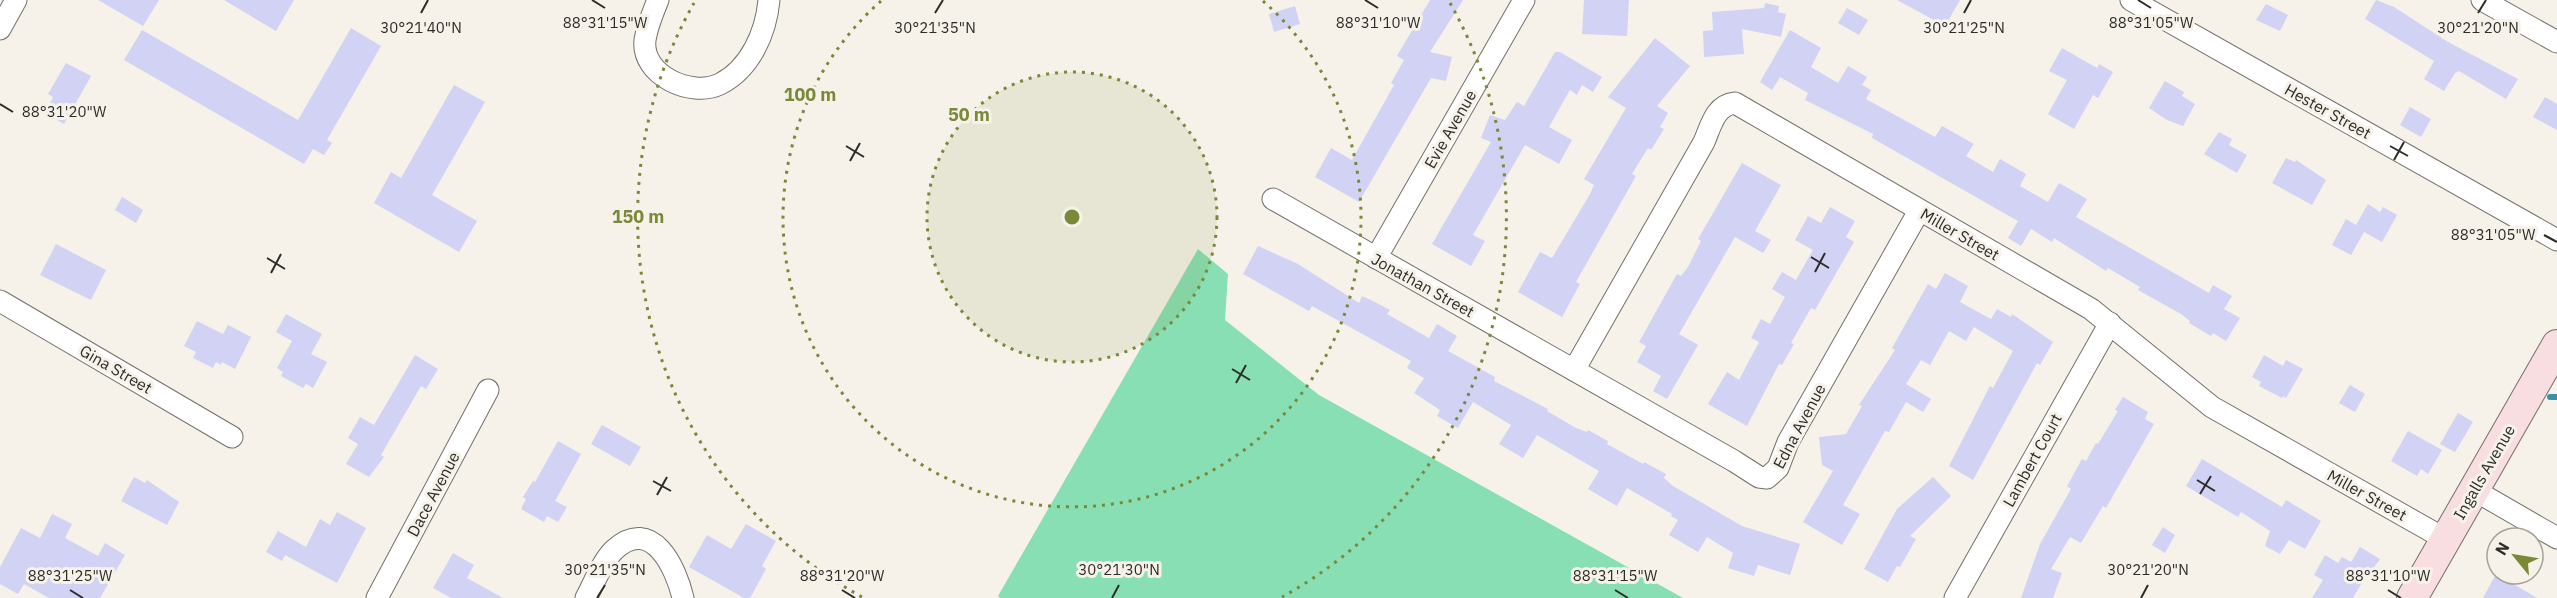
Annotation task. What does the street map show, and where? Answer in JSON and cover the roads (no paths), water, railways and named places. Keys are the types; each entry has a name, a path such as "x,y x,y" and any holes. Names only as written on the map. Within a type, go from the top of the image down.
{"main road":[{"name":"Ingalls Avenue","path":"2412,598 2557,345"}],"street":[{"path":"0,29 16,0"},
{"path":"657,0 645,42 650,61 661,76 680,85 701,88 718,86 737,73 751,55 762,34 769,0"},
{"name":"Evie Avenue","path":"1376,258 1524,0"},
{"name":"Hester Street","path":"2131,0 2557,240"},
{"path":"2482,0 2557,42"},
{"name":"Miller Street","path":"1574,370 1704,142 1717,114 1726,104 1735,103 1747,108 1756,118 2091,309 2189,391 2212,407 2445,539"},
{"name":"Jonathan Street","path":"1273,199 1574,370"},
{"name":"Edna Avenue","path":"1574,370 1759,477 1767,478 1778,468 1788,442 1920,211"},
{"name":"Gina Street","path":"0,301 232,437"},
{"name":"Lambert Court","path":"1955,598 2110,323"},
{"name":"Dace Avenue","path":"377,598 488,390"},
{"path":"2474,490 2557,538"},
{"path":"586,598 613,551 625,543 637,540 653,543 665,554 678,578 683,598"}],"waterway":[{"path":"2550,397 2557,397"}]}
